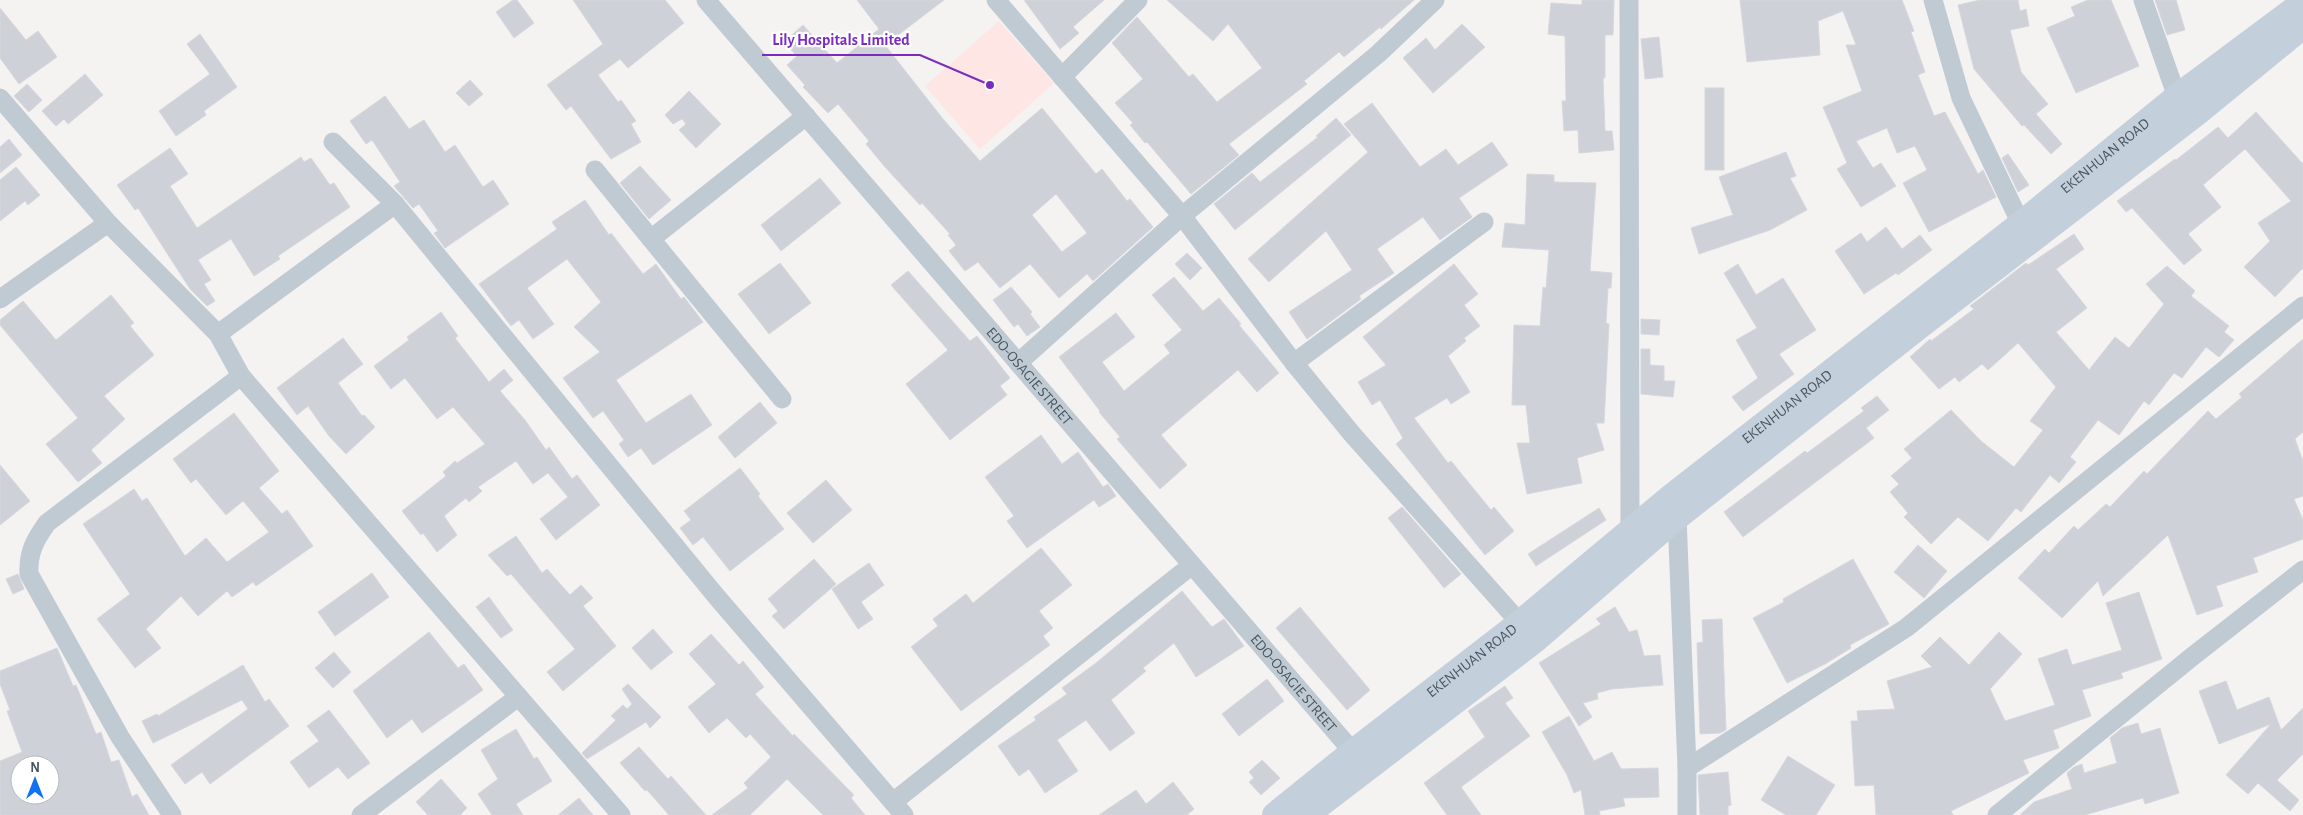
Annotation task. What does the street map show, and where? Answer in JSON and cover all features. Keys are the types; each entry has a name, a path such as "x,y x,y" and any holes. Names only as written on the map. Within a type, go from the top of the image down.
{"main road":[{"name":"EKENHUAN ROAD","path":"1275,815 1353,752 1528,631 1630,530 2022,224 2177,97 2303,4"},
{"name":"EKENHUAN ROAD","path":"1306,815 1528,631 2198,112 2303,26"}],"street":[{"name":"EDO-OSAGIE STREET","path":"706,0 1353,752"},
{"path":"996,0 1182,216 1294,363 1358,441 1528,631"},
{"path":"1062,77 1138,0"},
{"path":"1018,363 1182,216 1378,54 1435,0"},
{"path":"1628,0 1630,530"},
{"path":"1934,0 1961,98 2022,224"},
{"path":"2143,0 2177,97"},
{"path":"0,98 108,223 218,334 241,376 621,815"},
{"path":"651,239 806,116"},
{"path":"333,142 395,204 716,596 898,809 1192,565"},
{"path":"595,170 782,399"},
{"path":"218,334 395,204"},
{"path":"1294,363 1484,222"},
{"path":"0,300 108,223"},
{"path":"1688,768 1906,628 2303,306"},
{"path":"172,815 120,737 33,583 29,574 28,560 34,541 47,523 241,376"},
{"path":"1677,516 1688,768 1687,815"},
{"path":"1997,815 2303,570"},
{"path":"362,815 518,697"}],"shaded area":[{"path":"999,21 1054,83 980,149 925,86"}],"building":[{"path":"513,0 517,0 534,23 514,38 496,12"},
{"path":"573,0 665,0 684,23 628,68 620,59 598,75 618,102 621,100 636,121 631,124 641,142 611,159 571,106 566,110 547,85 603,44"},
{"path":"857,0 944,0 885,45 943,119 980,161 1042,108 1096,174 1102,169 1127,201 1130,199 1153,227 1093,281 1087,274 1059,298 1030,264 1000,288 978,262 965,271 949,251 956,245 948,235 950,234 885,167 866,144 869,141 838,104 828,113 803,87 805,85 787,65 797,56 784,42 803,25 837,63 879,29","holes":["1056,194 1087,233 1062,252 1032,215"]},
{"path":"1024,0 1104,0 1073,27 1079,33 1060,49"},
{"path":"1167,0 1414,0 1381,29 1380,27 1344,57 1339,52 1304,81 1307,84 1229,144 1239,155 1191,194 1147,142 1145,143 1130,125 1133,123 1115,103 1143,79 1112,43 1137,17 1189,77 1193,74 1217,102 1262,68 1228,24 1213,41"},
{"path":"1582,0 1614,0 1613,35 1605,35 1605,78 1603,78 1605,131 1612,131 1614,150 1579,153 1578,130 1564,131 1562,101 1566,101 1565,36 1548,34 1551,3 1582,5"},
{"path":"1740,0 1902,0 1914,31 1911,32 1925,72 1918,75 1934,116 1945,112 1978,174 1983,170 1996,197 1929,232 1903,183 1927,170 1915,146 1897,153 1887,128 1856,141 1873,168 1881,163 1896,186 1861,207 1837,169 1847,163 1823,107 1862,91 1846,45 1856,45 1843,11 1818,21 1820,55 1747,62"},
{"path":"1980,0 2018,0 2020,11 2026,9 2029,26 2010,30 2021,72 2048,104 2036,114 2062,144 2051,154 2024,125 2022,126 1974,69 1958,5"},
{"path":"2088,0 2111,0 2139,66 2076,93 2047,28 2075,16 2071,7"},
{"path":"2155,0 2176,0 2185,30 2167,35"},
{"path":"0,8 26,40 38,31 57,57 19,84 0,58"},
{"path":"1462,24 1485,47 1433,93 1403,58 1426,38 1435,50"},
{"path":"200,34 237,87 204,111 206,115 176,136 159,111 210,74 187,44"},
{"path":"1659,37 1663,77 1645,79 1641,39"},
{"path":"85,74 103,95 68,124 64,119 56,126 42,111"},
{"path":"470,80 483,94 469,106 456,93"},
{"path":"27,84 42,100 29,112 14,96"},
{"path":"1705,88 1724,88 1724,170 1705,170"},
{"path":"689,91 721,124 696,148 679,130 686,124 682,119 673,124 665,115"},
{"path":"385,96 409,129 424,120 445,152 455,145 483,187 493,180 509,204 445,248 434,233 438,231 419,204 413,208 394,186 400,182 372,140 366,144 350,121"},
{"path":"1372,103 1420,167 1446,149 1458,165 1492,142 1508,165 1459,198 1472,217 1440,240 1423,217 1377,249 1394,273 1359,296 1361,299 1307,339 1289,312 1352,270 1326,231 1269,282 1248,259 1368,152 1344,124"},
{"path":"2256,112 2303,164 2303,268 2275,297 2244,267 2270,241 2258,223 2291,201 2245,149 2203,185 2221,207 2188,234 2202,250 2184,265 2132,208 2126,212 2117,201 2176,160 2218,127 2228,138"},
{"path":"1336,118 1351,135 1235,230 1214,204 1252,173 1260,182 1318,137 1316,136"},
{"path":"9,139 22,155 0,173 0,147"},
{"path":"170,148 188,174 170,186 197,228 301,157 304,162 311,158 330,185 334,183 350,207 278,256 280,259 254,276 231,239 198,260 211,280 204,284 215,301 207,306 190,289 138,208 135,210 117,185"},
{"path":"1786,152 1796,176 1790,178 1807,210 1770,230 1699,254 1691,228 1733,215 1719,177"},
{"path":"2008,154 2029,185 2018,192 2002,158"},
{"path":"640,166 671,200 649,219 620,183"},
{"path":"16,167 40,195 28,205 25,201 0,221 0,180"},
{"path":"1527,174 1554,175 1554,182 1596,183 1590,271 1612,273 1611,288 1608,288 1606,323 1609,324 1604,423 1596,423 1604,450 1577,458 1582,483 1527,494 1517,443 1530,443 1526,405 1512,405 1514,325 1540,326 1543,287 1546,288 1549,250 1502,247 1505,223 1525,225"},
{"path":"820,178 841,203 781,251 761,225"},
{"path":"585,200 609,235 611,233 643,274 656,264 681,299 684,297 703,322 616,380 646,423 691,394 712,425 653,465 641,448 628,457 619,444 624,440 603,411 593,418 563,378 600,352 574,327 601,302 567,259 527,288 554,324 533,339 519,320 511,326 479,284 557,229 552,222"},
{"path":"1886,227 1902,249 1920,235 1932,250 1898,275 1896,273 1864,294 1835,251 1861,233 1867,242"},
{"path":"2074,234 2084,249 2056,269 2087,308 2056,332 2089,370 2115,337 2129,348 2164,304 2146,284 2167,266 2195,291 2191,296 2229,326 2224,332 2234,340 2219,357 2206,347 2182,378 2174,373 2149,405 2144,401 2119,435 2098,420 2070,457 2076,462 2059,483 2050,475 2021,512 2016,508 1988,541 1958,517 1931,544 1904,517 1908,513 1890,492 1899,484 1891,476 1912,458 1904,449 1951,410 1981,441 2014,467 2043,430 2030,421 2056,387 2018,343 1988,370 1982,364 1959,382 1955,377 1939,389 1910,357 1930,339 1931,341 1974,309 1970,306 2026,263 2028,265"},
{"path":"1187,253 1202,268 1190,280 1175,264"},
{"path":"780,263 811,303 769,334 738,294"},
{"path":"1454,264 1478,294 1464,305 1480,326 1464,338 1466,341 1448,356 1470,392 1451,404 1447,398 1414,418 1448,463 1451,461 1491,510 1494,507 1514,531 1485,555 1396,444 1403,438 1380,400 1372,405 1358,382 1386,365 1363,337"},
{"path":"1738,264 1756,295 1783,278 1816,330 1779,354 1794,374 1743,411 1732,397 1758,378 1736,340 1757,328 1724,273"},
{"path":"908,271 970,341 977,336 1010,378 1000,386 1007,395 950,440 906,384 948,350 891,285"},
{"path":"1174,277 1203,311 1219,298 1279,373 1257,392 1238,370 1161,435 1187,465 1160,489 1117,439 1120,437 1099,412 1059,357 1116,313 1135,337 1102,362 1124,391 1170,353 1164,345 1182,330 1152,295"},
{"path":"1011,287 1032,312 1030,314 1040,327 1027,336 1018,324 1014,327 993,300"},
{"path":"111,295 134,323 130,326 154,355 104,396 125,419 91,450 102,463 78,482 46,444 78,418 0,325 0,320 23,301 56,340"},
{"path":"441,312 458,336 455,338 489,382 504,369 513,380 500,391 525,420 546,450 549,447 572,479 577,475 600,505 556,540 540,519 568,497 548,473 533,484 516,461 478,487 482,491 469,502 466,498 444,516 457,535 437,552 423,533 421,535 402,511 446,476 443,472 455,461 457,463 485,444 453,407 437,419 405,378 391,389 374,366 409,340 407,337"},
{"path":"1641,319 1660,320 1659,335 1641,334"},
{"path":"343,338 363,364 338,383 362,416 364,415 375,427 346,454 329,436 308,406 297,415 277,388"},
{"path":"2303,339 2303,432 2295,439 2303,461 2303,496 2294,499 2303,520 2303,539 2253,558 2258,572 2216,586 2223,606 2197,615 2168,535 2103,596 2098,581 2062,618 2018,578 2045,549 2049,553 2074,526 2078,530 2106,504 2110,507 2144,471 2147,474 2208,411 2216,419 2242,397 2239,394"},
{"path":"1641,349 1650,349 1650,365 1664,366 1664,381 1675,381 1673,397 1641,394"},
{"path":"1877,396 1889,410 1866,428 1874,438 1743,537 1724,512 1805,451 1807,453 1864,411 1861,408"},
{"path":"760,402 777,423 735,458 718,437"},
{"path":"234,413 279,471 259,488 282,514 287,510 313,546 256,586 253,582 232,597 227,591 198,616 181,596 146,629 161,648 135,668 97,619 130,594 83,524 134,489 142,501 147,498 185,556 206,538 227,562 269,532 243,501 226,515 196,479 191,483 173,459"},
{"path":"1041,435 1062,464 1078,452 1103,487 1108,484 1116,496 1099,507 1094,500 1027,548 1007,521 1014,516 985,477"},
{"path":"0,465 30,501 0,525"},
{"path":"740,468 760,494 758,496 784,529 730,571 703,537 693,545 680,528 691,520 684,511"},
{"path":"826,480 852,510 813,543 787,513"},
{"path":"1402,507 1461,574 1444,588 1388,518"},
{"path":"1599,508 1606,520 1536,566 1528,554"},
{"path":"516,536 542,573 547,569 570,595 581,585 593,598 583,606 616,646 563,691 547,672 575,649 511,574 507,576 488,555"},
{"path":"1918,545 1947,571 1924,598 1894,572"},
{"path":"1041,548 1072,585 1039,611 1053,628 1043,636 1050,645 961,711 911,647 938,626 933,619 966,594 973,603"},
{"path":"814,559 836,584 784,629 772,616 778,611 768,599"},
{"path":"1853,559 1889,624 1850,645 1851,648 1825,664 1787,683 1753,618 1784,602 1783,599"},
{"path":"869,563 884,585 861,602 873,619 858,629 832,589"},
{"path":"372,573 389,597 335,636 318,612"},
{"path":"18,574 24,589 13,594 6,579"},
{"path":"1182,591 1212,627 1224,619 1244,646 1196,677 1174,643 1143,668 1146,671 1111,700 1135,733 1110,751 1086,720 1057,740 1078,771 1045,793 1029,769 1019,776 998,746 1036,720 1034,717 1067,694 1062,688 1096,663"},
{"path":"2139,592 2162,659 2121,673 2123,678 2082,690 2091,716 2053,730 2059,748 2023,760 2029,773 1951,811 1953,815 1876,815 1874,785 1855,786 1851,721 1858,721 1857,711 1895,709 1887,681 1932,667 1921,656 1940,637 1969,665 1999,632 2022,654 1990,689 2005,721 2055,705 2038,659 2067,649 2072,665 2122,650 2106,603"},
{"path":"489,597 513,630 501,638 476,607"},
{"path":"1300,607 1370,690 1347,710 1276,628"},
{"path":"1615,607 1629,632 1637,630 1644,656 1660,655 1663,685 1612,689 1597,693 1598,699 1583,703 1592,717 1579,726 1539,663 1601,624 1596,619"},
{"path":"1722,619 1726,730 1720,733 1700,734 1697,643 1703,642 1702,620"},
{"path":"653,629 673,652 651,670 632,648"},
{"path":"429,632 458,668 464,664 483,690 422,733 412,719 387,738 353,691"},
{"path":"711,634 739,665 743,661 764,687 755,694 793,736 794,734 854,795 851,798 865,815 823,815 787,779 750,815 712,815 748,788 744,783 771,757 750,734 746,738 727,718 709,733 688,707 716,684 689,654"},
{"path":"57,648 73,686 76,685 96,734 101,732 111,762 119,760 132,797 137,794 149,815 0,815 0,761 10,757 10,805 60,805 60,755 15,755 22,752 7,711 10,710 0,684 0,671"},
{"path":"334,652 351,672 333,688 315,668"},
{"path":"243,665 265,702 269,699 289,726 210,784 202,772 185,784 171,765 248,709 242,700 153,743 142,721 157,714 158,716"},
{"path":"1267,679 1284,701 1239,736 1222,714"},
{"path":"2226,681 2237,710 2269,697 2281,730 2303,708 2303,754 2277,780 2299,800 2290,811 2258,783 2248,794 2226,775 2271,724 2219,744 2199,691"},
{"path":"628,684 661,717 650,728 646,722 587,759 582,753 616,720 611,716 623,705 627,709 632,704 622,689"},
{"path":"1505,686 1513,698 1505,703 1530,736 1461,787 1481,815 1447,815 1424,783 1485,737 1468,711"},
{"path":"329,710 370,763 348,779 338,767 309,788 290,762 319,741 307,726"},
{"path":"1569,716 1594,761 1612,752 1621,769 1658,768 1659,797 1623,798 1625,806 1599,811 1600,815 1585,815 1581,790 1574,793 1567,775 1542,732"},
{"path":"2138,723 2141,734 2160,728 2179,793 2145,804 2143,798 2085,815 2020,815 2034,802 2072,789 2067,773 2074,767 2082,764 2084,773 2117,763 2110,738 2122,728"},
{"path":"516,729 534,759 537,757 552,781 516,804 523,815 492,815 478,794 498,779 481,750"},
{"path":"639,747 668,779 671,776 706,815 669,815 647,790 645,791 620,763"},
{"path":"1788,756 1835,785 1816,815 1786,815 1761,800"},
{"path":"1262,760 1280,778 1261,795 1249,782 1254,778 1249,772"},
{"path":"1728,772 1731,805 1728,806 1728,815 1700,815 1698,775"},
{"path":"441,779 467,808 460,815 428,815 416,802"},
{"path":"1173,782 1194,809 1187,815 1099,815 1136,790 1146,804"},
{"path":"579,798 593,815 558,815"}],"place":[{"name":"Lily Hospitals Limited","path":"990,85"}]}
